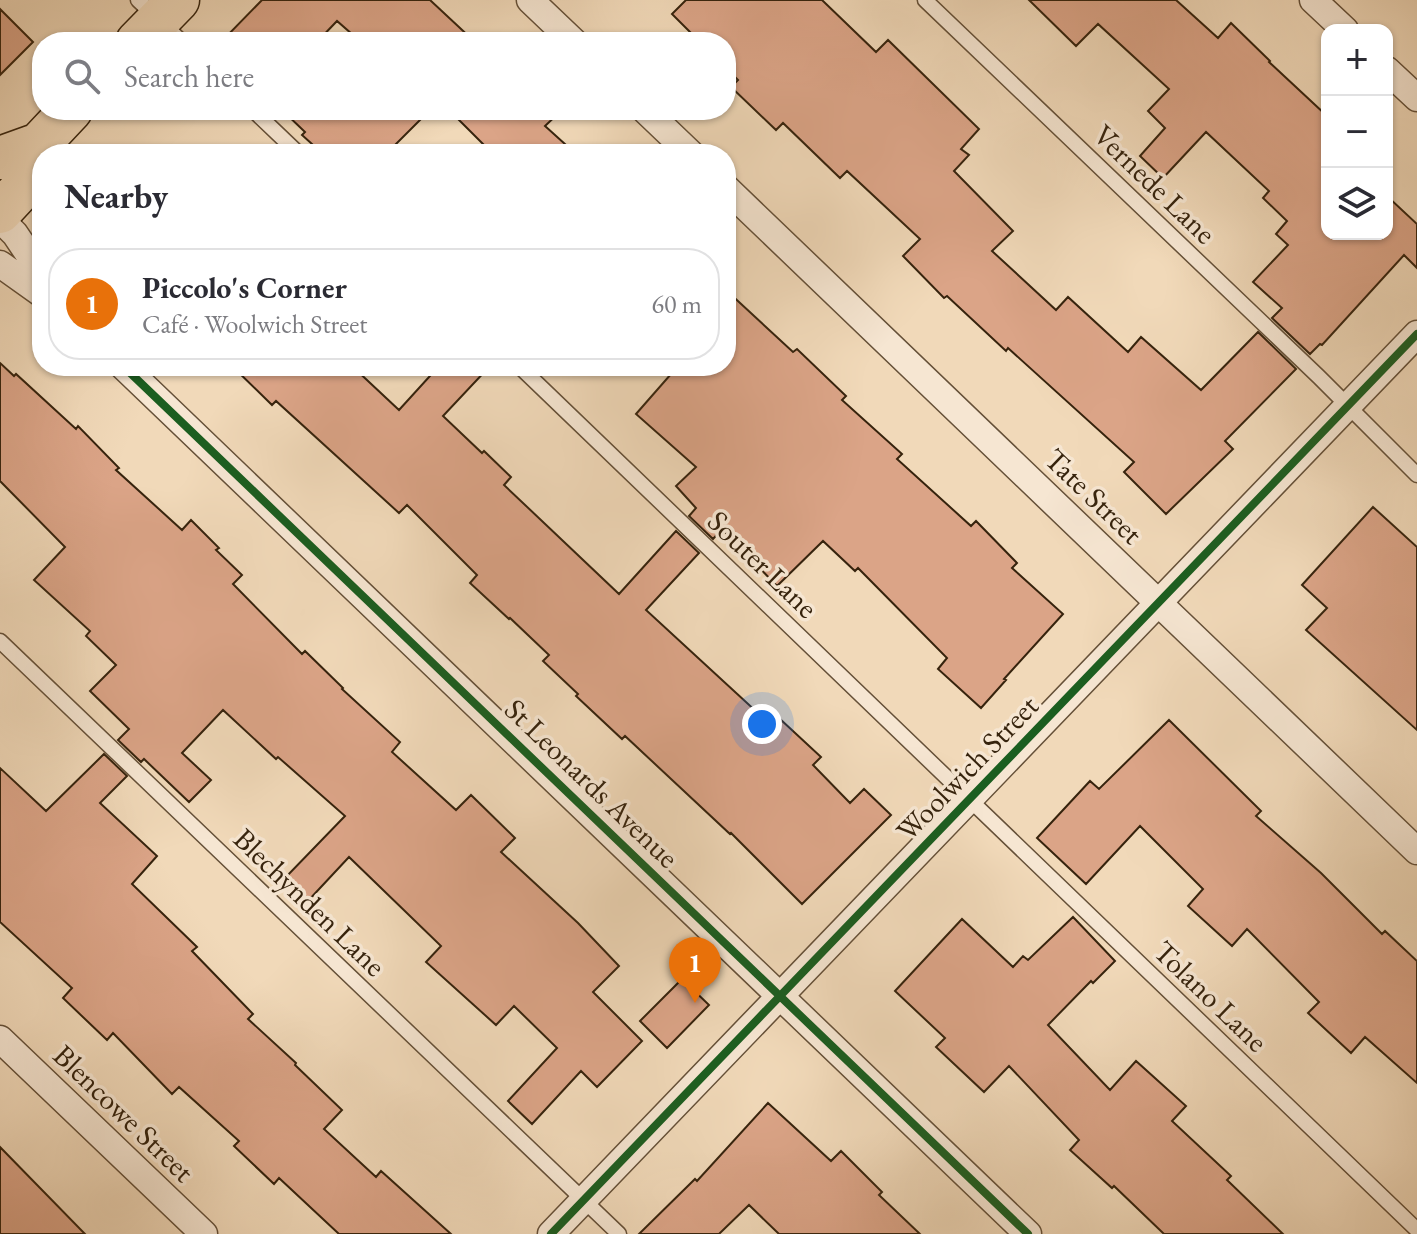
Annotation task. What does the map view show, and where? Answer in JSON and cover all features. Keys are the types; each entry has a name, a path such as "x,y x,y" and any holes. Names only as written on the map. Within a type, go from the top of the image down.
{"main road":[{"path":"39,144 62,120"},
{"path":"0,158 32,147"},
{"path":"0,212 27,183 32,167"}],"street":[{"path":"530,0 564,32"},
{"path":"1313,0 1339,24"},
{"path":"1393,76 1417,98"},
{"path":"655,120 681,144"},
{"name":"Tate Street","path":"736,198 1417,851"},
{"path":"0,219 32,259"},
{"path":"0,264 32,287"},
{"name":"Woolwich Street","path":"551,1234 1417,334"},
{"name":"St Leonards Avenue","path":"133,376 1028,1234"},
{"name":"Blencowe Street","path":"0,1039 204,1234"}],"lane":[{"name":"Vernede Lane","path":"925,0 1417,475"},
{"path":"263,120 289,144"},
{"name":"Souter Lane","path":"529,376 970,799"},
{"name":"Blechynden Lane","path":"0,641 619,1234"},
{"name":"Tolano Lane","path":"970,799 1417,1230"}],"building":[{"path":"262,0 430,0 464,32 350,32 337,21 327,32 231,32"},
{"path":"686,0 822,0 876,52 888,40 979,129 961,149 969,155 954,171 1013,231 992,251 1056,310 1068,297 1128,352 1141,337 1201,390 1258,332 1296,369 1225,441 1233,449 1166,514 1124,472 1134,462 1008,348 1006,351 947,296 944,298 903,256 920,239 847,171 840,178 783,123 776,130 736,92 736,32 690,32 672,14"},
{"path":"1029,0 1176,0 1218,38 1231,23 1321,110 1321,240 1393,240 1393,202 1417,224 1417,268 1404,255 1322,345 1310,354 1272,318 1282,308 1253,282 1288,245 1276,234 1287,221 1263,198 1269,191 1206,132 1163,178 1140,156 1165,128 1148,111 1169,89 1098,24 1076,46"},
{"path":"0,9 32,43 0,75"},
{"path":"292,120 420,120 396,144 312,144 302,135 305,132"},
{"path":"459,120 551,120 545,126 565,144 483,144"},
{"path":"736,299 793,352 797,349 846,396 842,400 902,454 897,459 971,526 976,521 1017,563 1012,568 1063,614 981,708 938,669 947,658 858,568 855,571 823,541 777,586 722,529 713,539 689,516 696,508 676,486 696,467 636,414 669,376 736,376"},
{"path":"0,363 76,429 78,426 119,468 116,470 182,530 191,520 242,575 233,584 302,654 305,651 400,742 392,752 456,810 471,795 515,838 501,852 578,923 619,966 593,992 642,1041 597,1087 581,1071 532,1124 508,1101 557,1048 514,1006 496,1025 426,962 441,946 349,857 307,902 284,879 345,816 223,710 182,753 211,780 189,802 144,759 141,762 118,740 129,729 90,691 116,665 86,636 90,631 34,580 65,547 0,481"},
{"path":"242,376 363,376 399,410 430,376 481,376 443,416 511,477 504,485 619,594 676,531 699,553 646,610 773,727 780,719 821,757 813,765 850,803 864,789 891,815 802,904 731,833 625,736 622,739 576,696 578,694 543,661 549,655 470,583 477,575 407,505 399,513 276,401 272,405"},
{"path":"1373,507 1417,547 1417,730 1306,630 1327,608 1302,585"},
{"path":"1169,720 1261,811 1256,816 1321,873 1382,934 1385,931 1417,961 1417,1083 1365,1037 1351,1053 1308,1013 1319,1002 1247,929 1232,946 1188,906 1203,889 1140,826 1086,884 1037,838 1090,781 1099,789"},
{"path":"104,754 127,776 100,803 157,856 132,884 197,947 192,951 253,1014 248,1019 342,1110 324,1129 376,1177 381,1171 451,1234 339,1234 279,1178 274,1184 234,1146 239,1141 179,1087 172,1094 113,1033 107,1040 63,998 72,988 0,922 0,768 46,811"},
{"path":"1073,917 1115,961 1048,1025 1110,1090 1136,1061 1186,1106 1172,1121 1231,1176 1227,1180 1283,1234 1164,1234 1114,1186 1112,1188 1070,1150 1079,1140 1009,1066 984,1092 936,1047 945,1038 895,991 962,919 1013,967 1023,956 1028,960"},
{"path":"682,979 709,1005 667,1048 640,1021"},
{"path":"768,1103 831,1161 841,1151 882,1192 879,1195 920,1234 779,1234 749,1205 719,1234 639,1234 695,1179 697,1181"},
{"path":"0,1147 85,1234 0,1234"}],"cycle path":[{"path":"551,1234 1417,334"},
{"path":"133,376 1028,1234"}],"place":[{"name":"Piccolo's Corner","path":"695,1003"}]}
